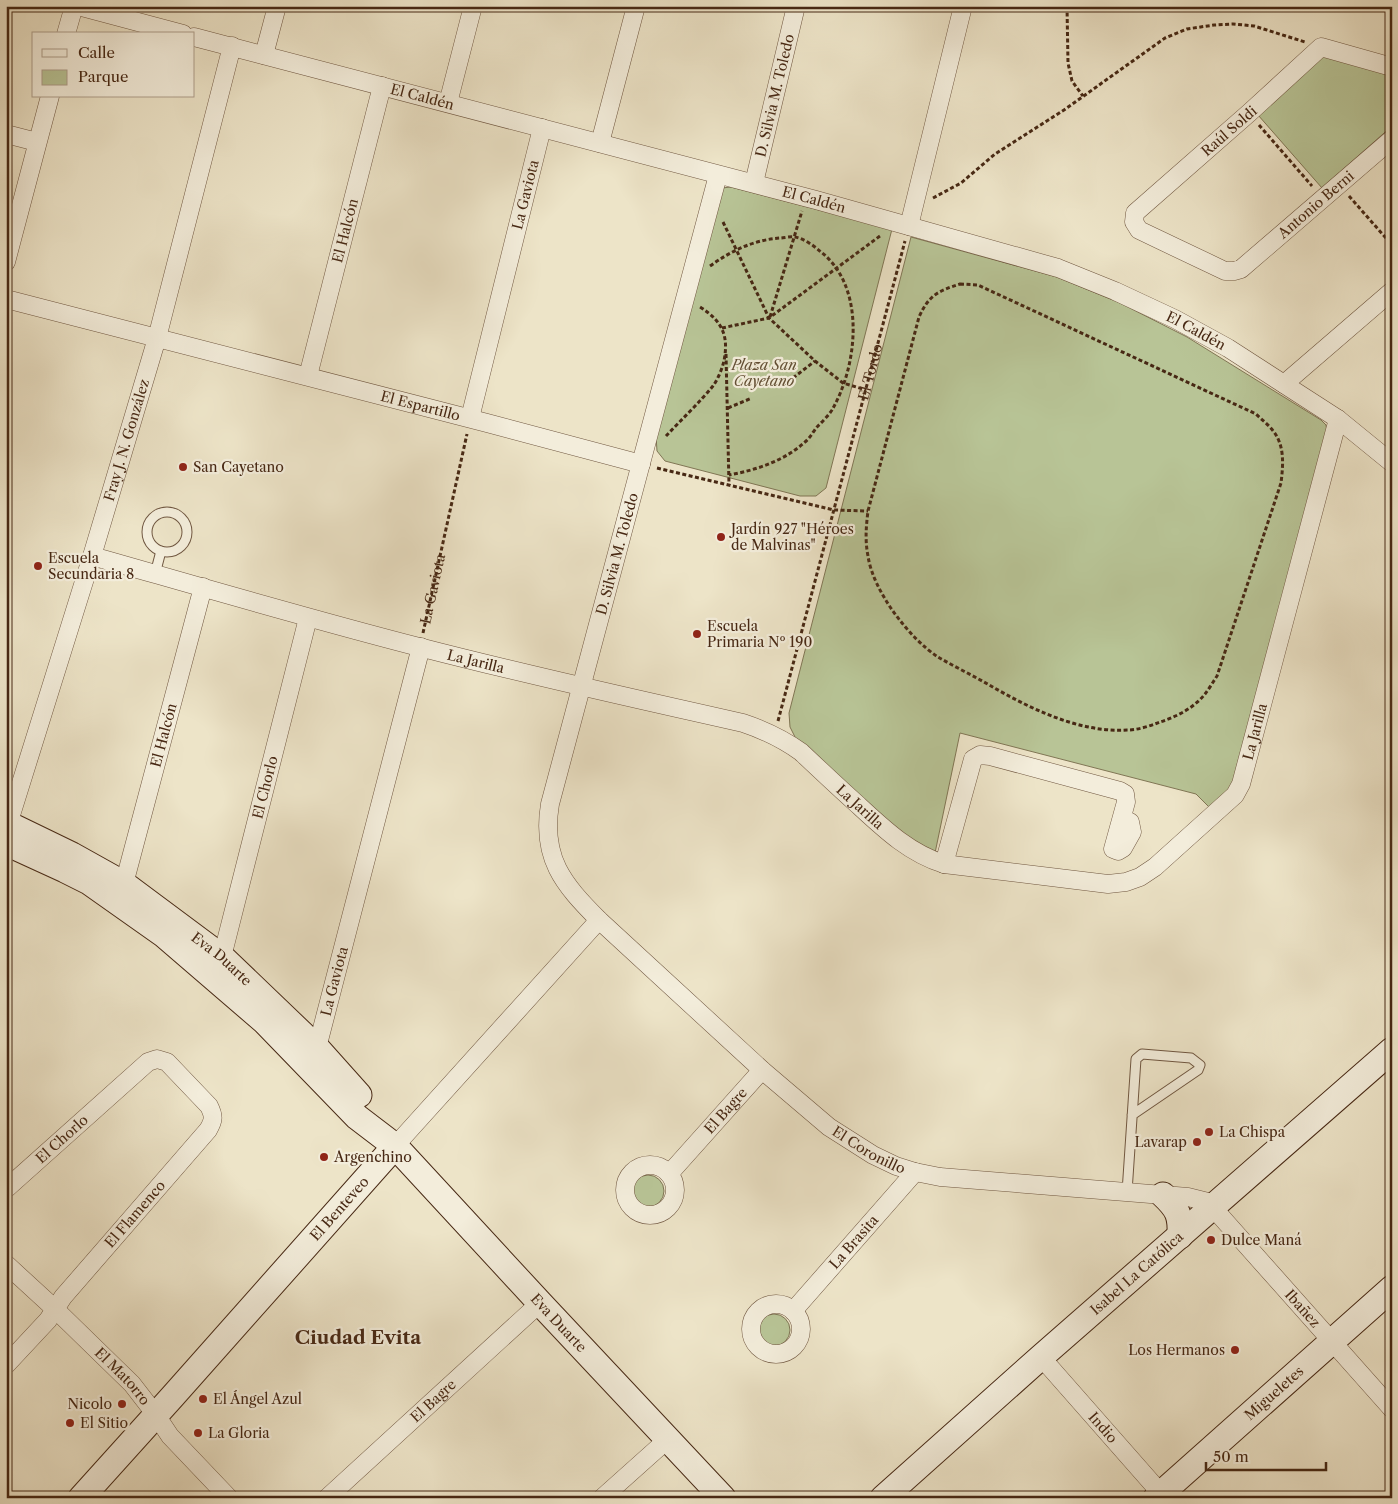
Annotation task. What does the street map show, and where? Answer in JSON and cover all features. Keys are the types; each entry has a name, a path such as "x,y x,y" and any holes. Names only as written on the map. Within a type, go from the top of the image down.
{"street":[{"path":"67,32 74,6"},
{"path":"78,6 176,32"},
{"path":"264,55 277,6"},
{"path":"448,103 473,6"},
{"path":"600,143 636,6"},
{"name":"D. Silvia M. Toledo","path":"754,184 796,6"},
{"path":"903,224 914,205 963,6"},
{"name":"El Caldén","path":"195,36 807,197 1058,268 1115,291 1182,323 1228,348 1338,420 1392,463"},
{"name":"Fray J. N. González","path":"7,830 157,338 232,46"},
{"path":"1321,47 1392,67"},
{"name":"Raúl Soldi","path":"1241,269 1224,271 1139,230 1134,222 1135,213 1321,47"},
{"name":"El Halcón","path":"308,376 382,86"},
{"path":"6,262 49,98"},
{"name":"La Gaviota","path":"470,418 542,128"},
{"path":"6,134 38,142"},
{"name":"Antonio Berni","path":"1241,269 1392,139"},
{"name":"D. Silvia M. Toledo","path":"599,920 579,900 564,881 553,857 548,839 550,804 718,175"},
{"path":"1284,384 1392,290"},
{"name":"El Espartillo","path":"6,299 470,418 641,464"},
{"name":"La Jarilla","path":"92,556 308,618 582,688 743,724 775,735 801,752 886,832 904,845 932,860 944,864 1108,884 1126,882 1140,877 1155,867 1235,795 1245,774 1338,420"},
{"name":"El Halcón","path":"124,884 203,588"},
{"name":"El Chorlo","path":"222,957 308,618"},
{"name":"La Gaviota","path":"317,1048 421,647"},
{"path":"944,864 973,759 980,755 999,758 1120,790 1125,794 1126,802 1122,818"},
{"name":"Eva Duarte","path":"7,830 72,855 124,884 222,957 317,1048 371,1109 395,1146 723,1498"},
{"name":"Eva Duarte","path":"7,830 89,882 164,935 265,1022 357,1117 395,1146"},
{"name":"El Coronillo","path":"599,920 762,1070 829,1127 847,1140 896,1166 940,1177 1199,1198 1214,1207"},
{"name":"El Benteveo","path":"81,1498 599,920"},
{"name":"Isabel La Católica","path":"883,1498 1392,1050"},
{"name":"El Chorlo","path":"6,1189 148,1062 157,1059 167,1062"},
{"name":"El Flamenco","path":"6,1365 48,1320 63,1297 208,1130 213,1121 213,1114 209,1106 167,1062"},
{"name":"El Bagre","path":"670,1174 762,1070"},
{"name":"La Brasita","path":"793,1312 915,1172"},
{"path":"1163,1195 1174,1206 1180,1220 1180,1236"},
{"name":"Ibañez","path":"1214,1207 1392,1409"},
{"name":"El Matorro","path":"6,1264 132,1384 170,1436 229,1498"},
{"name":"Migueletes","path":"1161,1496 1392,1288"},
{"name":"El Bagre","path":"338,1494 540,1303"},
{"name":"Indio","path":"1041,1357 1161,1496"},
{"path":"602,1498 668,1439"}],"lane":[{"path":"160,513 172,513 183,521 186,534 180,546 175,550 161,551 151,544 148,539 148,526 154,516 160,513"},
{"path":"155,574 161,551"},
{"path":"1127,1192 1132,1115 1136,1059 1142,1054 1191,1058 1200,1065 1198,1070 1132,1115"}],"path":[{"path":"1067,6 1068,63 1072,81 1083,96"},
{"path":"914,205 930,200 961,183 995,154 1083,96 1165,38 1187,30 1233,24 1254,26 1321,47"},
{"path":"1249,113 1323,198"},
{"path":"1339,184 1392,246"},
{"path":"769,318 807,197"},
{"path":"712,199 769,318 815,361 843,383 866,390"},
{"path":"722,328 769,318 836,268 903,224"},
{"name":"El Tordo","path":"775,735 866,390 903,224"},
{"path":"729,475 751,471 779,460 805,442 831,410 850,362 854,339 852,302 843,278 829,257 812,244 795,237 772,239 747,245 725,255 704,271 686,294 695,304 719,322 725,334 729,485"},
{"path":"960,284 978,285 1256,414 1274,432 1281,448 1283,459 1281,483 1217,676 1204,696 1172,719 1127,730 1090,728 1053,716 1015,700 937,656 912,636 897,618 878,586 868,558 865,532 868,511 919,317 926,302 940,290 960,284"},
{"path":"726,349 722,368 714,385 641,464 834,510 868,511"},
{"path":"793,378 815,361"},
{"path":"728,408 752,398"},
{"name":"La Gaviota","path":"421,647 470,418"}],"green space":[{"path":"1326,55 1392,70 1392,126 1322,188 1258,115"},
{"name":"Plaza San Cayetano","path":"731,187 892,229 826,488 816,496 800,496 665,461 657,451 656,436 722,188"},
{"path":"911,237 1057,277 1120,303 1187,337 1321,420 1326,425 1327,432 1236,779 1212,810 1196,794 960,733 935,853 901,835 796,739 790,727 789,713"},
{"path":"648,1175 654,1176 659,1180 663,1185 663,1197 659,1202 654,1206 648,1207 642,1206 637,1202 633,1197 632,1191 633,1185 637,1180 642,1176"},
{"path":"774,1314 780,1315 785,1319 789,1324 789,1336 785,1341 780,1345 774,1346 768,1345 763,1341 759,1336 758,1330 759,1324 763,1319 768,1315"}],"place":[{"name":"San Cayetano","path":"183,467"},
{"name":"Jardín 927 \"Héroes de Malvinas\"","path":"721,537"},
{"name":"Escuela Secundaria 8","path":"38,566"},
{"name":"Escuela Primaria Nº 190","path":"697,634"},
{"name":"La Chispa","path":"1209,1132"},
{"name":"Lavarap","path":"1197,1142"},
{"name":"Argenchino","path":"324,1157"},
{"name":"Dulce Maná","path":"1211,1240"},
{"name":"Los Hermanos","path":"1235,1350"},
{"name":"El Ángel Azul","path":"203,1399"},
{"name":"Nicolo","path":"122,1404"},
{"name":"El Sitio","path":"70,1423"},
{"name":"La Gloria","path":"198,1433"}],"district":[{"name":"Ciudad Evita","path":"358,1337"}]}
